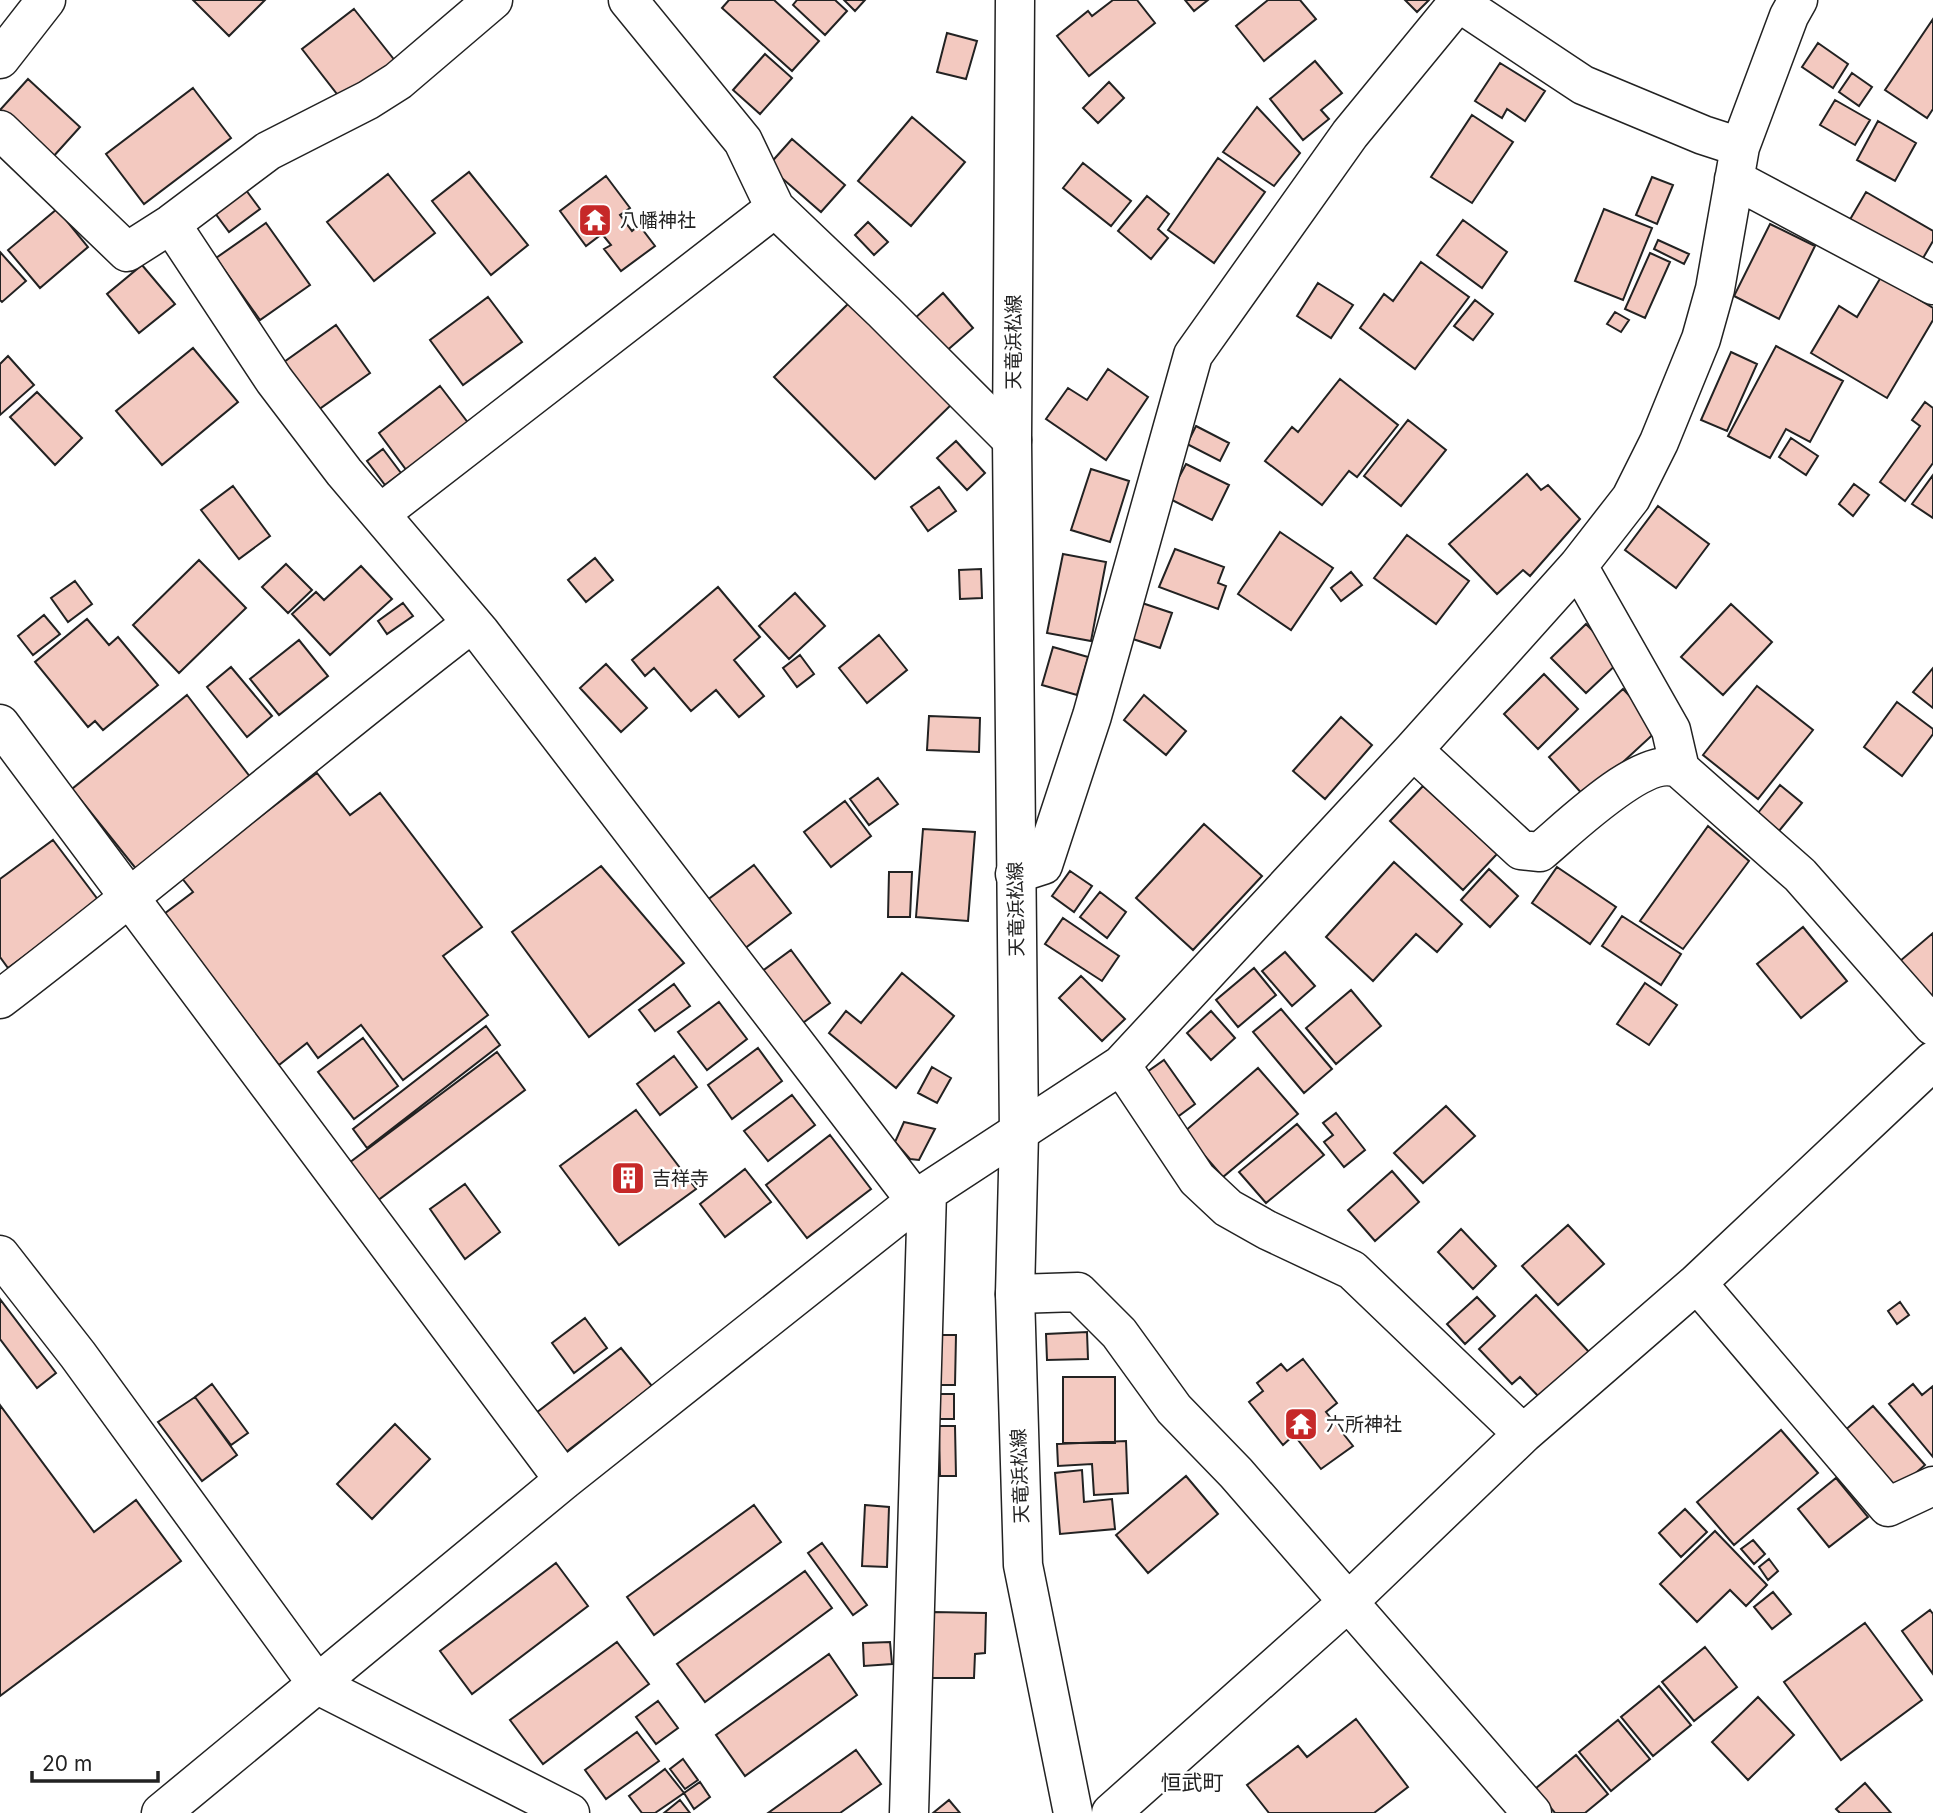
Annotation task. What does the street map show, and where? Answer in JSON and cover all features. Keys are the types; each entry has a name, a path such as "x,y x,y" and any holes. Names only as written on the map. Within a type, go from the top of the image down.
{"street":[{"path":"0,59 46,0"},
{"path":"0,130 127,252 171,224 268,151 368,100 398,81 493,0"},
{"path":"628,0 743,141 775,208 1012,440"},
{"name":"天竜浜松線","path":"1015,0 1012,440 1019,1133 1015,1294 1023,1565 1073,1813"},
{"path":"161,1813 564,1480 921,1196 1121,1065 1412,750 1578,566 1631,498 1683,387 1715,289 1737,163 1789,16 1798,0"},
{"path":"1016,874 1043,865 1092,716 1193,355 1350,134 1459,1 1583,85 1703,135 1737,163 1933,285"},
{"path":"381,513 775,208"},
{"path":"171,224 274,380 344,472 472,623 921,1196 909,1813"},
{"path":"1578,566 1671,730 1680,769"},
{"path":"0,999 131,899 263,787 472,623"},
{"path":"0,724 564,1480"},
{"path":"1412,750 1521,850 1528,853 1541,852 1604,798 1656,767 1672,765 1680,769 1800,875 1933,1026"},
{"path":"1111,1813 1348,1602 1523,1434 1697,1283 1933,1061"},
{"path":"1121,1065 1197,1179 1228,1208 1267,1230 1352,1270 1523,1434"},
{"path":"0,1255 78,1355 318,1685 570,1813"},
{"path":"1697,1283 1888,1507 1933,1486"},
{"path":"1015,1294 1077,1292 1119,1334 1174,1409 1236,1474 1532,1813"}],"building":[{"path":"193,0 265,0 229,36"},
{"path":"729,0 774,0 819,41 792,71 722,8"},
{"path":"797,0 835,0 847,11 825,35 793,5"},
{"path":"844,0 865,0 855,11"},
{"path":"1113,0 1137,0 1155,23 1089,76 1057,36 1088,11 1092,16"},
{"path":"1185,0 1208,0 1194,11"},
{"path":"1268,0 1300,0 1316,19 1264,61 1236,26"},
{"path":"1405,0 1429,0 1417,12"},
{"path":"354,9 396,62 344,103 302,49"},
{"path":"1933,19 1933,109 1927,118 1885,90"},
{"path":"947,33 977,41 966,79 937,72"},
{"path":"1818,43 1848,64 1833,88 1802,67"},
{"path":"765,54 792,78 760,114 733,90"},
{"path":"1315,61 1342,93 1321,110 1329,119 1303,140 1270,99"},
{"path":"1500,63 1545,91 1525,121 1507,109 1502,118 1475,101"},
{"path":"1852,73 1872,87 1859,106 1839,92"},
{"path":"28,79 80,127 52,158 0,110"},
{"path":"1109,82 1124,98 1098,123 1083,108"},
{"path":"193,88 231,138 144,204 106,154"},
{"path":"1835,100 1870,120 1855,145 1820,125"},
{"path":"1257,107 1300,153 1274,186 1223,152"},
{"path":"1472,115 1513,142 1472,203 1431,177"},
{"path":"912,117 965,162 911,226 858,181"},
{"path":"1878,121 1916,143 1895,181 1857,160"},
{"path":"792,139 845,185 821,212 768,166"},
{"path":"1218,158 1265,192 1214,263 1168,230"},
{"path":"1083,163 1131,201 1111,226 1063,188"},
{"path":"469,172 528,245 491,275 432,201"},
{"path":"388,174 435,233 374,281 327,222"},
{"name":"八幡神社","path":"606,176 630,208 620,215 632,231 639,225 655,246 621,271 604,249 611,245 602,234 586,246 560,211"},
{"path":"1652,177 1673,185 1657,224 1636,215"},
{"path":"243,186 260,209 229,232 212,209"},
{"path":"1866,192 1933,231 1933,241 1919,265 1848,223"},
{"path":"1147,196 1169,214 1158,229 1168,238 1151,259 1118,231"},
{"path":"57,209 88,247 40,288 8,250"},
{"path":"1604,209 1652,228 1623,300 1575,281"},
{"path":"1463,220 1507,252 1482,288 1437,255"},
{"path":"868,222 888,242 874,255 855,235"},
{"path":"266,223 310,285 260,320 216,258"},
{"path":"1770,224 1815,246 1779,319 1734,296"},
{"path":"1658,240 1689,254 1684,264 1654,249"},
{"path":"0,252 26,281 2,302 0,300"},
{"path":"1650,253 1670,262 1645,318 1625,309"},
{"path":"1421,262 1469,297 1415,369 1360,328 1384,294 1393,301"},
{"path":"142,265 175,304 139,333 107,294"},
{"path":"1881,277 1933,308 1933,320 1887,398 1811,353 1839,306 1857,317"},
{"path":"1318,283 1353,305 1331,338 1297,316"},
{"path":"943,293 973,328 944,353 914,319"},
{"path":"488,297 522,342 463,385 430,340"},
{"path":"852,300 954,402 875,479 774,377"},
{"path":"1475,300 1493,314 1473,340 1454,326"},
{"path":"1615,312 1629,320 1621,332 1607,324"},
{"path":"336,325 370,373 318,410 284,362"},
{"path":"1776,346 1843,381 1810,442 1786,429 1770,458 1728,436"},
{"path":"193,348 238,402 162,465 116,411"},
{"path":"1731,352 1757,364 1727,431 1701,420"},
{"path":"8,356 34,385 0,415 0,364"},
{"path":"1108,369 1148,397 1106,460 1046,419 1068,388 1087,400"},
{"path":"1340,379 1398,425 1357,477 1349,471 1322,505 1265,461 1292,427 1298,432"},
{"path":"440,386 469,424 407,471 379,433"},
{"path":"37,392 82,438 55,465 10,417"},
{"path":"1925,402 1933,408 1933,463 1905,501 1880,482 1920,426 1912,420"},
{"path":"1408,420 1446,450 1401,506 1364,476"},
{"path":"1196,426 1229,443 1220,461 1187,444"},
{"path":"1791,438 1818,456 1806,475 1779,457"},
{"path":"956,441 985,473 967,490 937,458"},
{"path":"383,449 401,473 385,485 367,461"},
{"path":"1186,464 1229,485 1212,520 1168,498"},
{"path":"1091,469 1129,481 1110,542 1071,530"},
{"path":"1527,474 1541,490 1548,485 1580,519 1530,576 1523,570 1497,594 1449,544"},
{"path":"1933,475 1933,518 1912,504"},
{"path":"1854,484 1869,495 1853,516 1839,504"},
{"path":"233,486 270,536 239,559 201,510"},
{"path":"939,487 956,511 928,531 911,507"},
{"path":"1658,506 1709,544 1676,588 1625,550"},
{"path":"1280,532 1333,568 1291,630 1238,594"},
{"path":"1407,535 1469,581 1436,624 1374,578"},
{"path":"1175,549 1224,567 1218,583 1226,586 1218,609 1159,587"},
{"path":"1063,554 1106,562 1091,641 1047,633"},
{"path":"595,558 613,580 586,602 568,580"},
{"path":"199,560 246,608 179,673 133,625"},
{"path":"286,564 312,590 288,613 262,587"},
{"path":"361,566 392,599 330,655 292,614 316,592 324,600"},
{"path":"981,569 982,598 960,599 959,570"},
{"path":"1351,572 1362,585 1341,601 1331,588"},
{"path":"75,581 92,604 68,622 51,598"},
{"path":"718,587 760,637 734,660 764,696 739,717 716,690 691,711 654,668 645,676 632,660"},
{"path":"795,593 825,626 789,659 759,626"},
{"path":"403,603 413,616 387,634 378,621"},
{"path":"1142,603 1172,613 1160,648 1130,638"},
{"path":"1731,604 1772,642 1723,695 1681,657"},
{"path":"44,615 60,634 33,655 18,636"},
{"path":"87,619 109,645 118,637 158,685 103,730 95,721 88,727 35,662"},
{"path":"1586,624 1621,660 1586,693 1551,658"},
{"path":"879,635 907,670 867,703 839,668"},
{"path":"299,640 328,676 279,715 250,679"},
{"path":"1053,647 1088,657 1077,695 1042,685"},
{"path":"800,655 814,674 797,687 783,668"},
{"path":"606,664 647,708 621,732 580,688"},
{"path":"231,667 272,716 247,737 207,687"},
{"path":"1933,668 1933,708 1913,692"},
{"path":"1544,674 1578,709 1538,749 1504,714"},
{"path":"1757,686 1813,730 1758,799 1703,755"},
{"path":"1623,689 1660,728 1585,797 1549,757"},
{"path":"187,695 251,778 137,870 72,789"},
{"path":"1144,695 1186,731 1166,755 1124,720"},
{"path":"1897,702 1933,729 1933,734 1902,776 1864,747"},
{"path":"929,716 980,718 979,752 927,750"},
{"path":"1341,717 1372,745 1325,799 1293,771"},
{"path":"317,773 350,815 380,793 482,927 443,956 488,1015 403,1080 361,1025 318,1058 307,1043 279,1065 164,914 193,892 181,877"},
{"path":"878,778 898,804 869,825 850,799"},
{"path":"1780,785 1802,803 1779,831 1758,813"},
{"path":"1423,786 1497,854 1463,890 1390,821"},
{"path":"845,801 871,836 831,867 804,832"},
{"path":"1204,824 1262,876 1193,950 1136,898"},
{"path":"1708,826 1749,861 1683,949 1640,921"},
{"path":"923,829 975,832 968,921 916,917"},
{"path":"53,840 99,901 8,968 0,957 0,879"},
{"path":"1394,862 1462,924 1437,952 1416,934 1373,981 1326,937"},
{"path":"754,865 791,913 744,949 706,901"},
{"path":"601,866 684,963 589,1037 512,932"},
{"path":"1557,867 1616,907 1590,944 1532,903"},
{"path":"1489,869 1518,896 1490,927 1461,900"},
{"path":"1070,871 1092,886 1074,912 1052,896"},
{"path":"889,872 912,872 910,917 888,917"},
{"path":"1100,892 1126,912 1107,938 1080,917"},
{"path":"1622,916 1681,954 1661,985 1602,946"},
{"path":"1063,918 1119,956 1102,981 1045,944"},
{"path":"1803,927 1847,981 1801,1018 1757,964"},
{"path":"1933,933 1933,999 1900,961"},
{"path":"791,950 830,1003 800,1025 761,972"},
{"path":"1285,952 1315,986 1292,1006 1262,971"},
{"path":"1254,968 1276,995 1238,1027 1216,1000"},
{"path":"902,973 954,1016 896,1088 829,1033 846,1011 861,1023"},
{"path":"1081,976 1125,1019 1102,1041 1059,998"},
{"path":"1645,983 1677,1005 1649,1045 1617,1024"},
{"path":"674,984 690,1006 655,1031 639,1010"},
{"path":"1351,990 1381,1026 1336,1064 1306,1028"},
{"path":"719,1002 747,1039 707,1070 678,1032"},
{"path":"1281,1009 1332,1069 1304,1093 1253,1032"},
{"path":"1211,1011 1235,1038 1211,1060 1187,1033"},
{"path":"486,1026 500,1045 367,1148 353,1129"},
{"path":"363,1038 398,1086 354,1119 318,1072"},
{"path":"758,1048 782,1081 732,1119 708,1085"},
{"path":"497,1052 525,1090 377,1201 349,1163"},
{"path":"674,1056 697,1087 660,1115 637,1084"},
{"path":"1164,1060 1195,1104 1172,1121 1140,1077"},
{"path":"932,1067 951,1078 937,1103 918,1093"},
{"path":"1258,1068 1298,1114 1223,1177 1184,1132"},
{"path":"792,1095 815,1125 768,1161 744,1131"},
{"path":"1446,1106 1475,1136 1423,1183 1394,1153"},
{"name":"吉祥寺","path":"636,1110 696,1189 619,1245 560,1166"},
{"path":"1336,1113 1365,1150 1344,1167 1324,1142 1333,1135 1323,1123"},
{"path":"904,1122 935,1129 919,1160 910,1159 895,1142"},
{"path":"1297,1124 1324,1155 1266,1203 1239,1172"},
{"path":"830,1135 871,1189 807,1238 766,1185"},
{"path":"745,1169 771,1202 725,1237 700,1204"},
{"path":"1392,1171 1419,1202 1375,1241 1348,1210"},
{"path":"465,1184 500,1232 465,1259 430,1209"},
{"path":"1568,1225 1604,1264 1558,1305 1522,1266"},
{"path":"1461,1229 1496,1266 1473,1289 1438,1252"},
{"path":"1536,1295 1589,1352 1540,1398 1520,1377 1512,1384 1479,1349"},
{"path":"1477,1297 1495,1316 1465,1344 1447,1324"},
{"path":"0,1299 56,1373 37,1388 0,1339"},
{"path":"1900,1302 1909,1315 1897,1324 1888,1311"},
{"path":"585,1318 607,1348 574,1373 552,1343"},
{"path":"1087,1332 1088,1359 1047,1360 1046,1334"},
{"path":"941,1335 956,1335 955,1385 939,1385"},
{"path":"621,1348 652,1386 566,1452 536,1413"},
{"name":"六所神社","path":"1303,1359 1337,1403 1326,1412 1353,1446 1321,1469 1294,1435 1283,1445 1249,1402 1263,1391 1257,1383 1281,1364 1287,1371"},
{"path":"1063,1377 1115,1377 1115,1443 1063,1443"},
{"path":"212,1384 248,1433 231,1445 195,1397"},
{"path":"1913,1384 1922,1395 1933,1386 1933,1457 1889,1404"},
{"path":"940,1394 954,1394 954,1419 939,1419"},
{"path":"195,1397 237,1455 202,1481 158,1422"},
{"path":"0,1405 94,1532 136,1500 181,1561 0,1696"},
{"path":"1873,1406 1925,1465 1895,1491 1843,1432"},
{"path":"395,1424 430,1459 372,1519 337,1484"},
{"path":"939,1426 955,1426 956,1476 940,1476"},
{"path":"1781,1430 1818,1473 1734,1545 1697,1502"},
{"path":"1126,1441 1128,1493 1094,1495 1092,1464 1058,1466 1057,1444"},
{"path":"1082,1470 1084,1502 1112,1499 1115,1529 1060,1534 1055,1473"},
{"path":"1186,1476 1218,1514 1148,1573 1116,1535"},
{"path":"1836,1478 1868,1517 1829,1547 1798,1509"},
{"path":"754,1505 781,1542 654,1635 627,1597"},
{"path":"865,1505 889,1507 887,1567 862,1566"},
{"path":"1685,1509 1707,1532 1681,1557 1659,1533"},
{"path":"1715,1531 1767,1585 1746,1606 1730,1590 1697,1622 1660,1584"},
{"path":"1753,1540 1765,1554 1754,1564 1741,1549"},
{"path":"822,1543 867,1605 853,1615 808,1553"},
{"path":"1769,1559 1778,1571 1768,1580 1759,1567"},
{"path":"556,1563 588,1606 472,1694 440,1651"},
{"path":"805,1571 832,1608 705,1702 677,1664"},
{"path":"1773,1592 1791,1614 1772,1629 1754,1607"},
{"path":"1930,1610 1933,1614 1933,1674 1902,1631"},
{"path":"933,1612 986,1613 985,1653 975,1654 974,1678 931,1678"},
{"path":"1865,1623 1922,1700 1841,1760 1784,1682"},
{"path":"617,1642 649,1684 543,1764 510,1720"},
{"path":"890,1642 892,1664 864,1666 863,1643"},
{"path":"1705,1647 1737,1687 1694,1721 1662,1682"},
{"path":"829,1654 857,1695 745,1776 716,1735"},
{"path":"1659,1686 1691,1725 1653,1756 1621,1717"},
{"path":"1758,1697 1794,1735 1748,1780 1712,1742"},
{"path":"658,1701 678,1728 656,1744 636,1717"},
{"path":"1356,1719 1408,1787 1374,1813 1269,1813 1247,1785 1298,1746 1307,1757"},
{"path":"1618,1720 1650,1759 1611,1791 1579,1752"},
{"path":"637,1732 659,1761 606,1799 585,1770"},
{"path":"856,1750 881,1784 840,1813 768,1813"},
{"path":"1576,1755 1608,1794 1585,1813 1555,1813 1535,1789"},
{"path":"683,1759 698,1780 685,1789 670,1769"},
{"path":"665,1769 684,1793 655,1813 642,1813 629,1796"},
{"path":"700,1782 710,1797 694,1809 684,1793"},
{"path":"1865,1783 1891,1813 1840,1813 1836,1809"},
{"path":"680,1800 690,1813 664,1813"},
{"path":"949,1800 960,1813 933,1813"}],"place":[{"name":"八幡神社","path":"595,220"},
{"name":"吉祥寺","path":"628,1178"},
{"name":"六所神社","path":"1301,1424"}],"district":[{"name":"恒武町","path":"1192,1782"}]}
